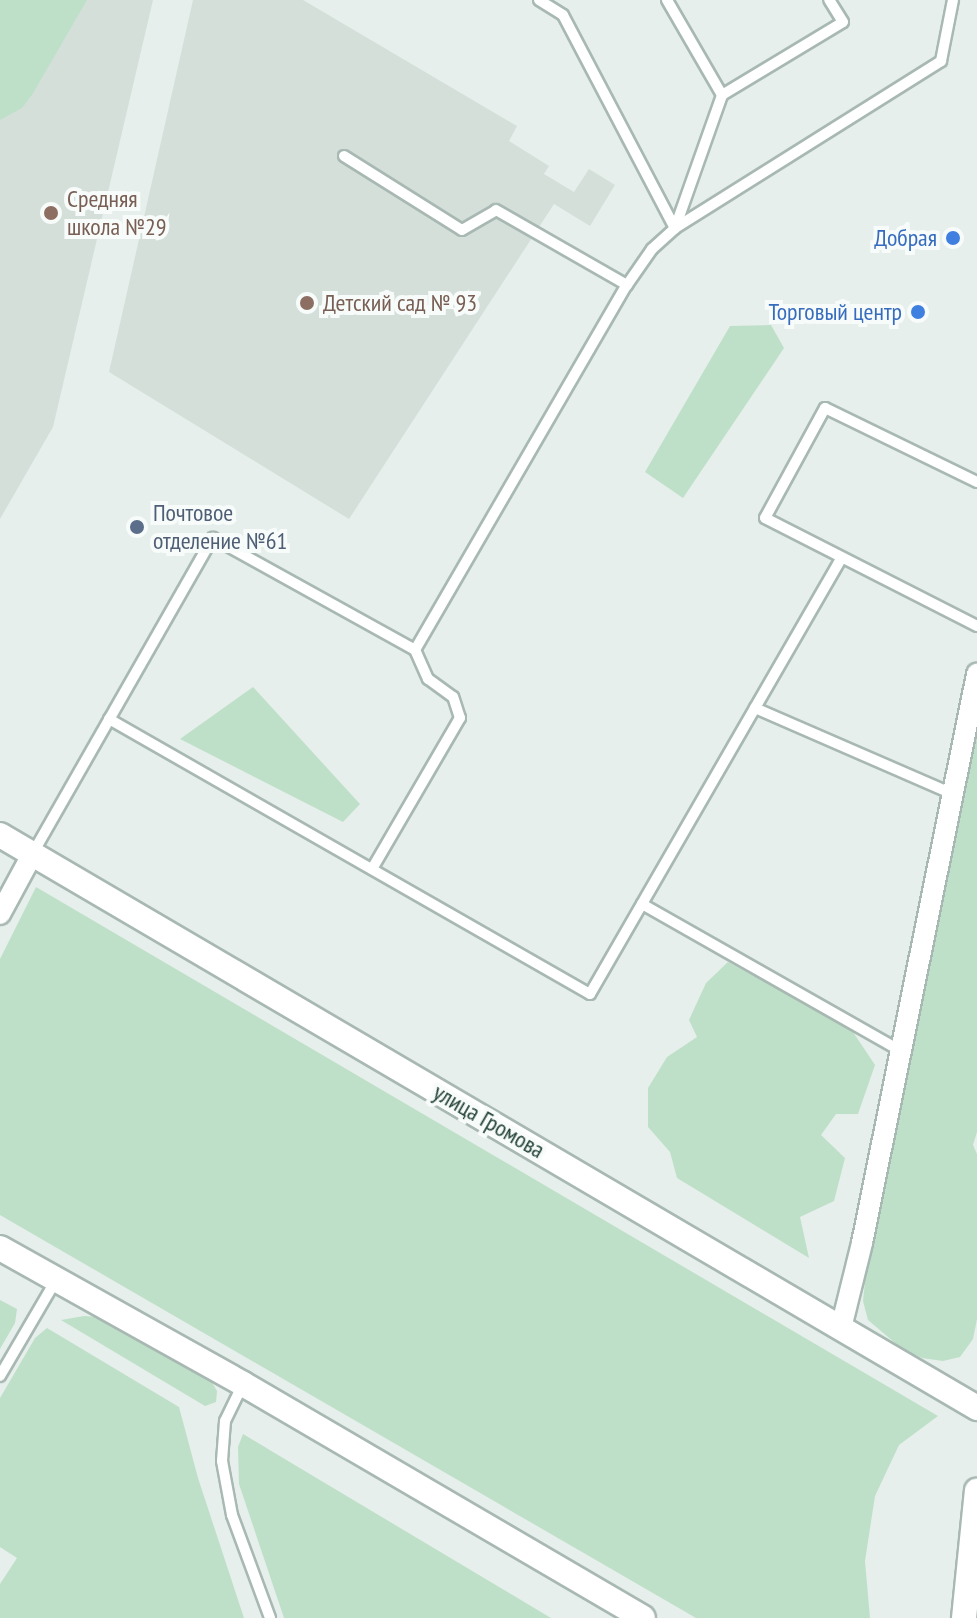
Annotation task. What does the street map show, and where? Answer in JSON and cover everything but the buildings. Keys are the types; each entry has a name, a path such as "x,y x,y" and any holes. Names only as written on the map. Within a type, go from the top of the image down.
{"street":[{"path":"841,1328 977,674"},
{"name":"улица Громова","path":"0,835 977,1408"},
{"path":"0,914 33,853"},
{"path":"0,1248 243,1384 643,1618"},
{"path":"964,1618 977,1491"}],"lane":[{"path":"539,0 563,15 675,228"},
{"path":"667,0 722,95"},
{"path":"675,228 722,95 843,22 829,0"},
{"path":"415,650 627,285 652,249 675,228 941,61 953,0"},
{"path":"344,156 462,230 496,210 627,285"},
{"path":"977,482 825,408 765,518 977,626"},
{"path":"33,853 213,538 415,650 428,679 453,697 460,718 372,869"},
{"path":"109,719 590,994 842,557"},
{"path":"755,708 953,794"},
{"path":"642,904 901,1051"},
{"path":"0,1376 56,1280"},
{"path":"243,1384 225,1421 222,1461 232,1515 270,1618"}],"shaded area":[{"name":"Средняя школа №29","path":"0,0 153,0 53,427 0,519"},
{"name":"Детский сад № 93","path":"193,0 303,0 517,126 509,141 549,166 544,174 574,192 589,169 615,185 590,226 554,204 349,519 109,372"}],"green space":[{"path":"0,0 87,0 32,95 22,108 0,120"},
{"path":"771,325 784,348 683,498 645,472 730,326"},
{"path":"253,687 360,804 343,822 180,739"},
{"path":"977,733 977,1132 973,1145 977,1154 977,1319 973,1339 960,1357 943,1361 922,1358 901,1348 868,1320 863,1301 866,1272"},
{"path":"36,887 938,1416 899,1445 875,1496 865,1561 870,1618 696,1618 0,1215 0,959"},
{"path":"728,962 851,1029 875,1065 858,1114 836,1114 821,1135 845,1158 834,1201 800,1217 809,1258 677,1178 670,1152 648,1127 648,1088 667,1057 697,1037 689,1020 706,983"},
{"path":"0,1300 17,1309 15,1323 0,1349"},
{"path":"98,1317 206,1372 217,1391 216,1402 205,1406 61,1320"},
{"path":"47,1328 179,1407 198,1478 244,1618 0,1618 0,1584 17,1558 0,1547 0,1398 35,1338"},
{"path":"243,1434 551,1618 284,1618 239,1484 238,1447"}],"place":[{"name":"Средняя школа №29","path":"51,213"},
{"name":"Добрая","path":"953,238"},
{"name":"Детский сад № 93","path":"307,303"},
{"name":"Торговый центр","path":"918,312"},
{"name":"Почтовое отделение №61","path":"137,527"}]}
